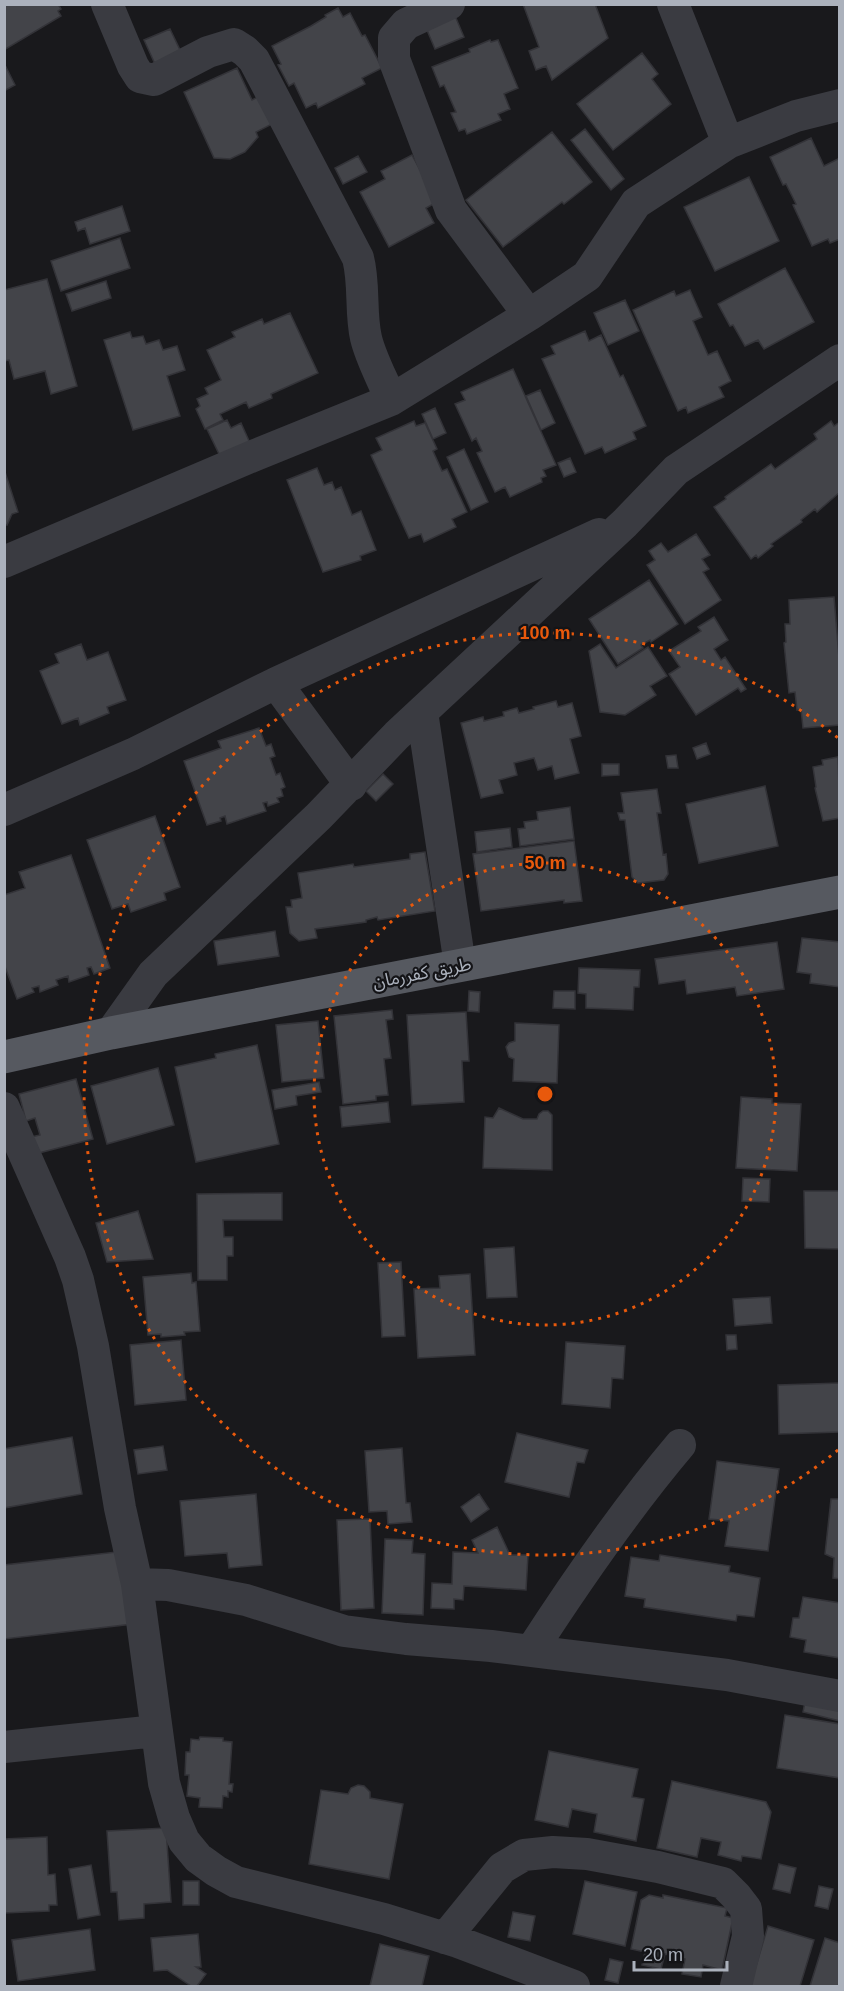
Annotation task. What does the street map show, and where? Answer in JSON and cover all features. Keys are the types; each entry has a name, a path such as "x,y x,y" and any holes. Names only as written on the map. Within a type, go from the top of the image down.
{"main road":[{"name":"طريق كفررمان","path":"5,1054 840,892"}],"street":[{"path":"107,4 133,66 140,77 154,80 208,52 234,44 246,51 254,60 358,258 362,275 362,314 366,340 391,400"},
{"path":"449,4 406,24 394,38 394,59 451,210 529,315"},
{"path":"673,4 728,143"},
{"path":"4,562 391,400 529,315 586,276 636,203 728,143 796,116 840,105"},
{"path":"111,1033 153,974 191,936 227,906 351,785 397,735 625,523 676,470 840,360"},
{"path":"4,810 133,754 276,683 625,523"},
{"path":"276,683 351,785"},
{"path":"422,712 460,965"},
{"path":"4,1108 78,1280 93,1346 120,1508 137,1584 164,1783 174,1818 184,1841 198,1858 236,1882 312,1900 445,1938 574,1986"},
{"path":"531,1651 566,1596 644,1488 680,1445"},
{"path":"137,1584 168,1585 246,1600 344,1631 531,1651 727,1676 840,1696"},
{"path":"4,1747 156,1731"},
{"path":"445,1938 502,1868 524,1855 553,1852 587,1854 658,1867 723,1883 746,1909 748,1936 736,1986"}],"building":[{"path":"4,4 58,4 61,16 4,50"},
{"path":"523,4 595,4 608,38 552,80 546,66 536,70 529,51 539,47"},
{"path":"338,8 343,17 350,13 362,36 365,35 382,68 362,78 365,84 318,108 316,103 306,108 294,83 289,86 278,65 281,64 272,46 311,26"},
{"path":"453,11 464,37 435,49 424,23"},
{"path":"170,29 181,52 155,64 144,40"},
{"path":"490,40 491,42 498,40 518,88 504,94 510,109 498,114 501,120 467,134 465,129 459,131 451,113 456,112 444,85 440,87 432,67 470,52 469,49"},
{"path":"642,53 658,74 652,79 671,104 613,150 577,104"},
{"path":"6,67 15,85 4,91 4,68"},
{"path":"237,68 252,100 264,94 278,121 256,132 258,137 245,152 230,159 214,158 184,92"},
{"path":"585,129 624,179 611,190 571,140"},
{"path":"552,132 592,182 503,247 466,200"},
{"path":"811,138 824,166 840,158 840,239 830,243 828,239 812,246 793,205 796,204 786,184 783,185 770,157"},
{"path":"412,155 437,202 426,208 434,223 389,247 360,192 385,179 381,171"},
{"path":"358,156 367,172 343,184 335,168"},
{"path":"749,177 779,241 715,271 684,207"},
{"path":"122,206 130,231 90,244 85,228 78,231 75,222"},
{"path":"120,238 130,268 61,291 51,261"},
{"path":"785,268 814,322 764,349 758,340 745,346 733,325 730,326 718,304"},
{"path":"47,279 77,386 51,394 45,371 14,379 9,360 4,361 4,290"},
{"path":"106,281 111,298 72,311 66,294"},
{"path":"690,290 702,317 693,321 708,355 717,351 731,381 719,387 724,397 688,413 686,407 678,411 633,310 674,291 676,296"},
{"path":"625,300 639,331 608,345 594,313"},
{"path":"290,313 318,373 271,394 272,398 249,408 246,402 220,414 223,420 205,429 196,409 200,406 197,399 208,394 205,388 221,380 207,350 235,337 232,332 262,319 264,324"},
{"path":"585,331 589,341 601,335 620,377 623,375 646,426 633,432 636,439 605,453 602,447 585,454 542,359 555,354 551,346"},
{"path":"130,332 132,338 143,336 146,344 159,340 163,350 177,346 185,370 167,376 180,416 133,430 104,340"},
{"path":"513,369 556,465 543,470 546,476 541,478 542,482 510,497 505,487 495,492 477,453 482,451 476,438 472,441 455,404 465,400 461,392"},
{"path":"540,390 555,423 541,430 526,396"},
{"path":"435,408 446,433 433,439 422,414"},
{"path":"227,420 231,428 241,423 250,443 220,456 207,429"},
{"path":"414,421 416,426 425,423 437,449 433,451 442,471 447,469 467,512 452,519 456,527 424,542 421,534 409,538 371,455 382,450 376,438"},
{"path":"831,421 834,426 840,422 840,492 817,512 815,509 801,520 802,522 771,544 773,546 758,558 756,555 751,559 714,507 771,464 775,469 817,439 814,434"},
{"path":"464,449 488,502 471,510 447,457"},
{"path":"570,458 576,472 564,477 558,463"},
{"path":"317,468 324,485 332,482 335,490 341,487 352,515 361,511 376,550 360,556 361,560 323,572 287,480"},
{"path":"4,469 18,512 12,514 7,525 4,524"},
{"path":"696,534 710,555 702,559 709,569 703,572 721,600 685,624 647,565 655,560 649,551 661,543 668,552"},
{"path":"649,580 678,624 651,642 650,640 641,645 643,648 618,664 589,619"},
{"path":"834,597 840,670 840,725 803,728 801,709 797,710 795,692 789,693 784,643 786,642 785,624 790,624 789,600"},
{"path":"714,617 728,640 714,649 721,660 725,657 746,689 741,692 738,688 696,715 669,674 680,667 669,651 701,631 698,627"},
{"path":"81,644 87,660 108,652 126,700 107,707 109,713 80,725 78,718 62,724 40,671 59,663 55,654"},
{"path":"600,644 616,668 648,647 667,676 650,686 656,695 625,715 600,712 589,651"},
{"path":"556,701 558,707 572,703 581,736 570,739 579,773 555,779 552,766 538,770 534,758 514,763 517,775 499,780 503,793 481,798 461,723 483,717 484,721 504,716 503,712 517,708 519,713"},
{"path":"259,728 266,746 271,744 275,756 270,758 276,775 280,773 285,787 281,789 283,796 277,798 279,802 268,806 267,802 263,803 266,811 227,824 225,816 220,818 221,821 207,825 184,761 221,748 218,741"},
{"path":"706,743 710,754 697,759 693,748"},
{"path":"676,755 678,768 668,768 666,756"},
{"path":"838,757 840,818 823,821 815,788 813,767 823,765 822,760"},
{"path":"602,764 619,764 619,775 602,776"},
{"path":"383,774 393,784 376,801 366,791"},
{"path":"765,786 778,846 699,863 686,804"},
{"path":"657,789 661,813 657,813 668,874 664,880 638,883 632,877 625,820 620,820 618,813 624,813 621,793"},
{"path":"570,807 574,839 520,846 518,829 525,828 524,822 538,820 537,812"},
{"path":"155,816 180,887 164,893 166,900 131,912 128,904 112,909 87,840"},
{"path":"510,828 512,847 477,852 475,832"},
{"path":"574,841 582,901 564,903 564,900 481,911 473,854"},
{"path":"425,852 435,911 378,920 377,917 366,920 366,922 315,929 317,938 299,941 290,933 286,907 292,907 291,900 302,898 298,873 353,864 354,867 410,859 410,854"},
{"path":"71,855 110,968 94,974 91,967 87,968 89,975 69,982 68,976 56,980 58,985 40,992 39,986 32,988 34,992 17,999 4,964 4,895 25,888 19,872"},
{"path":"275,931 279,956 218,965 214,941"},
{"path":"802,938 840,942 840,987 810,983 811,974 797,972"},
{"path":"777,942 784,989 737,996 735,987 687,994 685,980 659,984 655,959"},
{"path":"579,968 640,970 639,987 634,987 633,1010 586,1008 586,994 578,993"},
{"path":"469,991 480,992 479,1012 468,1011"},
{"path":"554,991 575,991 575,1009 553,1008"},
{"path":"392,1010 393,1019 386,1020 391,1058 384,1059 388,1095 376,1096 376,1100 343,1104 334,1016"},
{"path":"466,1012 469,1061 462,1061 464,1102 412,1105 407,1015"},
{"path":"318,1021 324,1078 282,1082 276,1025"},
{"path":"515,1023 559,1025 557,1083 513,1081 514,1059 509,1057 506,1047 515,1041"},
{"path":"257,1045 279,1144 196,1162 175,1067 216,1058 215,1054"},
{"path":"158,1068 174,1125 107,1144 91,1086"},
{"path":"76,1079 93,1139 35,1154 31,1137 40,1135 35,1118 26,1121 19,1094"},
{"path":"319,1082 321,1092 296,1096 297,1105 275,1109 272,1090"},
{"path":"741,1097 772,1099 772,1103 801,1104 797,1171 736,1168"},
{"path":"388,1102 390,1122 342,1127 340,1107"},
{"path":"499,1108 523,1119 537,1119 543,1111 548,1111 552,1115 552,1170 483,1168 485,1117 493,1118"},
{"path":"743,1178 770,1179 769,1202 742,1201"},
{"path":"804,1191 840,1191 840,1249 805,1248"},
{"path":"282,1193 282,1220 223,1220 224,1237 233,1237 233,1256 227,1256 227,1280 198,1280 197,1194"},
{"path":"138,1211 153,1259 107,1262 96,1223"},
{"path":"514,1247 517,1297 487,1298 484,1249"},
{"path":"401,1262 405,1336 382,1337 378,1263"},
{"path":"191,1273 192,1283 196,1282 200,1331 161,1337 161,1334 148,1335 143,1277"},
{"path":"470,1274 475,1355 418,1358 414,1289 440,1288 439,1276"},
{"path":"770,1297 772,1323 735,1326 733,1299"},
{"path":"726,1335 736,1335 737,1349 727,1350"},
{"path":"181,1340 186,1400 135,1405 130,1345"},
{"path":"566,1342 625,1346 623,1379 612,1378 610,1408 562,1404"},
{"path":"840,1383 840,1432 779,1434 778,1385"},
{"path":"517,1433 588,1450 584,1463 577,1462 569,1497 505,1482"},
{"path":"72,1437 82,1494 4,1508 4,1449"},
{"path":"163,1446 167,1470 138,1474 134,1450"},
{"path":"402,1448 406,1503 410,1503 412,1522 388,1524 387,1511 369,1512 365,1451"},
{"path":"717,1461 779,1469 768,1551 725,1546 729,1521 709,1519"},
{"path":"256,1494 262,1565 229,1568 227,1553 185,1556 180,1501"},
{"path":"479,1494 489,1509 471,1522 461,1507"},
{"path":"831,1499 840,1499 840,1579 833,1578 834,1558 825,1554"},
{"path":"370,1519 374,1608 341,1610 337,1520"},
{"path":"497,1527 510,1555 528,1555 526,1590 464,1586 463,1600 454,1599 454,1609 431,1608 432,1583 452,1584 453,1552 478,1553 472,1540"},
{"path":"385,1539 413,1540 412,1553 425,1554 423,1615 382,1613"},
{"path":"125,1551 133,1624 4,1639 4,1565"},
{"path":"660,1555 730,1566 729,1572 760,1578 754,1617 737,1615 736,1621 644,1607 645,1599 625,1596 631,1557 659,1561"},
{"path":"803,1597 840,1603 840,1658 804,1652 806,1640 790,1637 793,1618 799,1618"},
{"path":"807,1692 840,1700 840,1721 803,1712"},
{"path":"785,1715 840,1724 840,1778 777,1768"},
{"path":"200,1737 223,1738 223,1741 232,1742 229,1784 233,1784 232,1792 228,1791 228,1797 223,1796 222,1808 199,1807 200,1798 187,1796 189,1775 185,1775 186,1752 190,1752 191,1739 199,1740"},
{"path":"549,1751 638,1769 632,1797 644,1799 636,1841 594,1832 597,1814 572,1809 568,1827 535,1820"},
{"path":"672,1781 766,1802 771,1812 761,1859 742,1856 741,1861 718,1855 721,1842 701,1838 697,1857 657,1848"},
{"path":"358,1785 364,1786 370,1792 370,1798 403,1804 389,1879 309,1864 321,1790 348,1794 351,1788"},
{"path":"166,1828 171,1902 144,1904 144,1918 119,1920 117,1892 111,1892 107,1831"},
{"path":"47,1837 48,1875 55,1874 57,1905 49,1905 49,1911 4,1913 4,1839"},
{"path":"779,1864 796,1868 790,1893 773,1889"},
{"path":"91,1865 100,1915 78,1919 69,1869"},
{"path":"183,1881 199,1881 199,1905 183,1905"},
{"path":"585,1881 637,1892 625,1946 573,1934"},
{"path":"819,1886 833,1889 828,1909 815,1906"},
{"path":"649,1895 663,1898 663,1895 727,1908 725,1916 733,1918 722,1970 703,1965 701,1977 682,1974 685,1959 665,1954 661,1969 642,1965 645,1952 631,1949 641,1900"},
{"path":"513,1912 535,1916 530,1941 508,1937"},
{"path":"768,1926 814,1940 800,1986 750,1986"},
{"path":"90,1929 95,1970 18,1981 12,1940"},
{"path":"198,1934 201,1967 196,1967 206,1974 197,1986 191,1986 167,1970 154,1971 151,1938"},
{"path":"825,1938 840,1943 840,1986 810,1986"},
{"path":"380,1944 429,1956 422,1986 370,1986"},
{"path":"610,1959 623,1962 618,1983 605,1980"}]}
